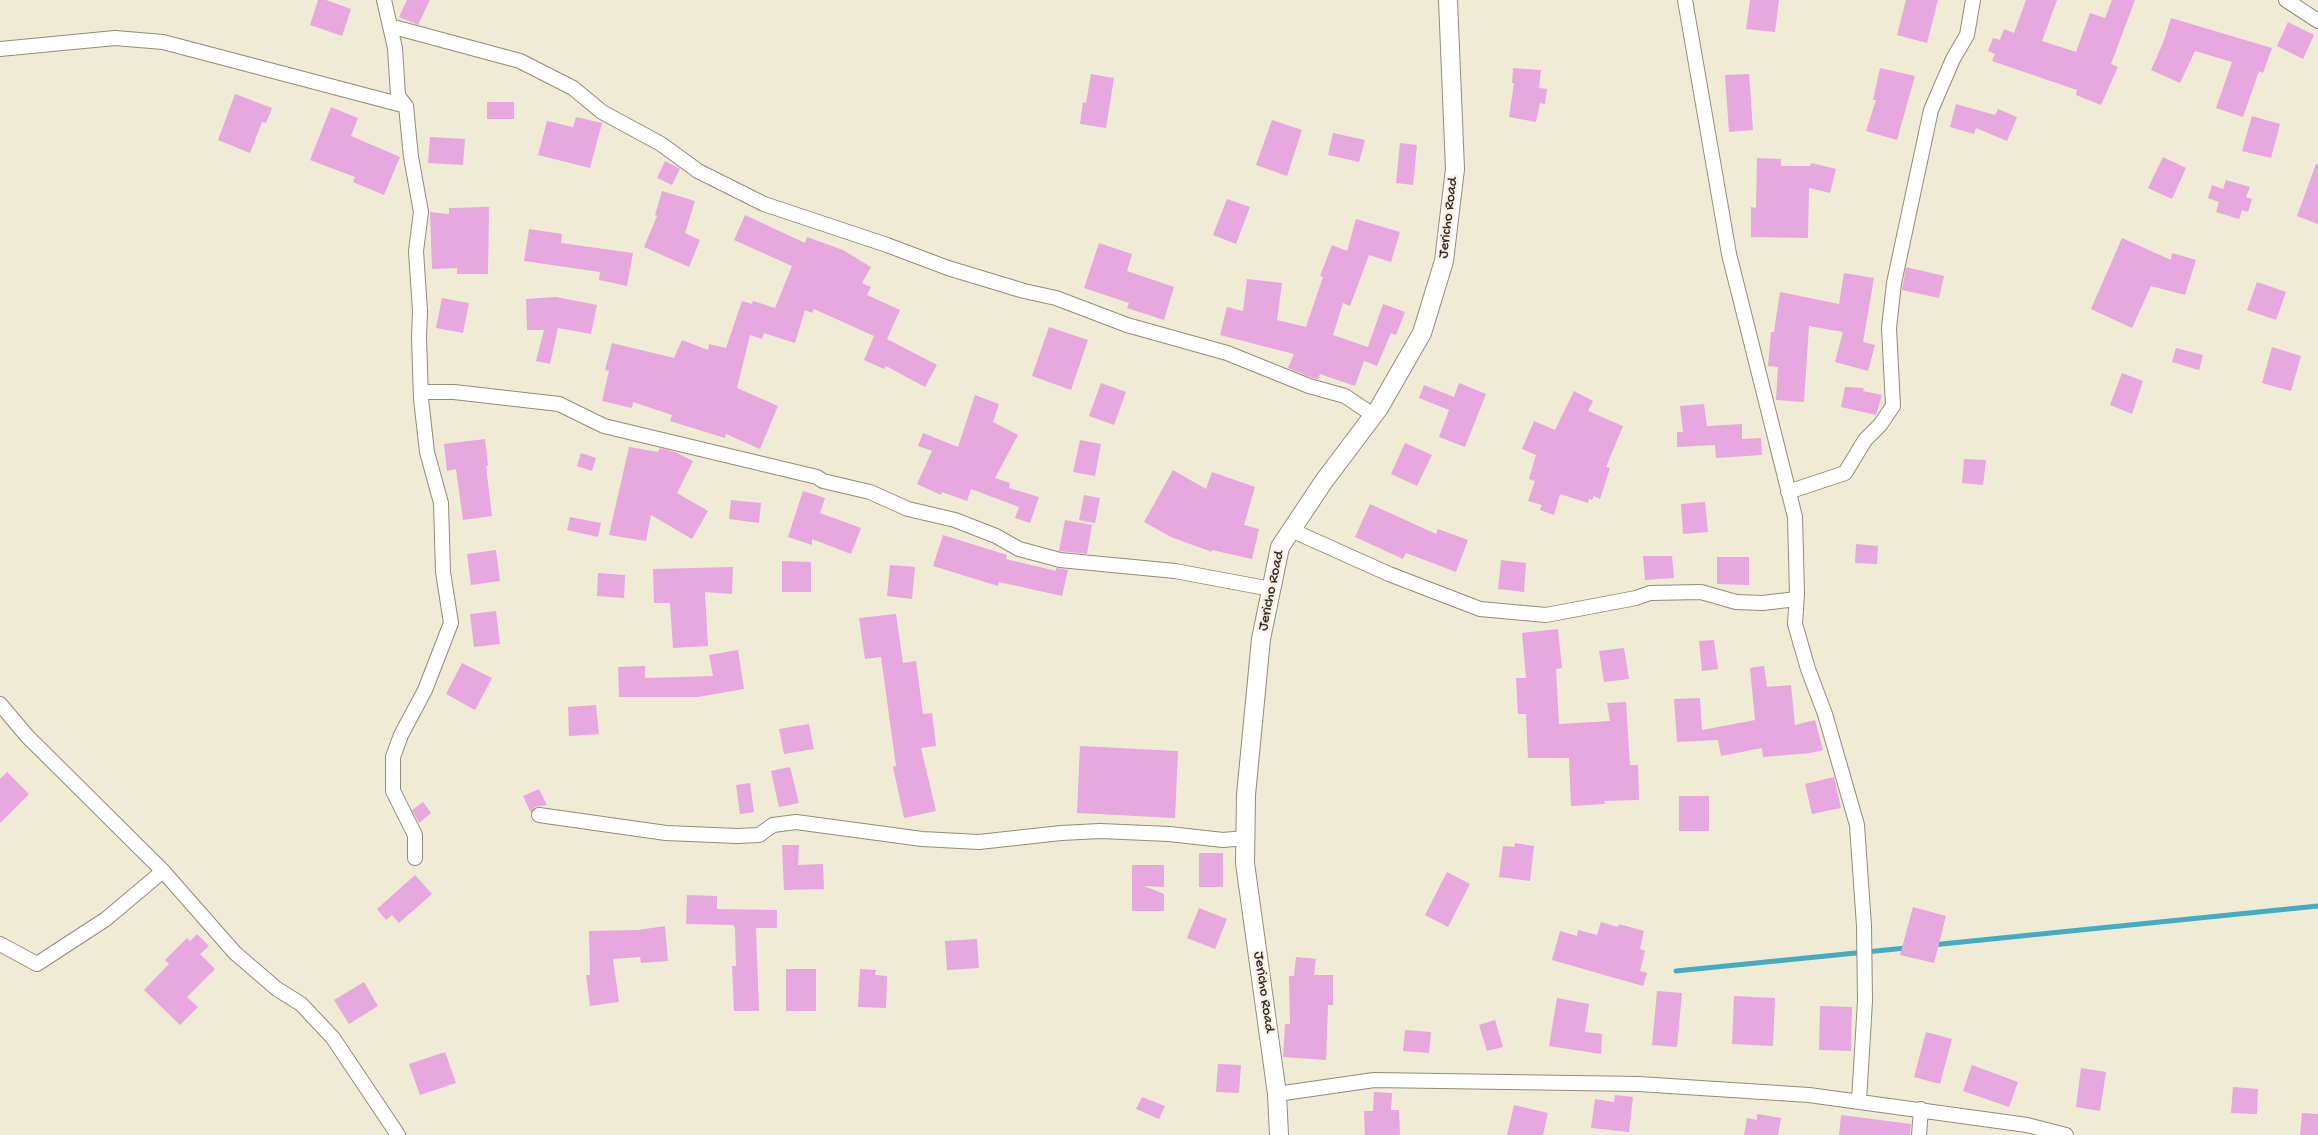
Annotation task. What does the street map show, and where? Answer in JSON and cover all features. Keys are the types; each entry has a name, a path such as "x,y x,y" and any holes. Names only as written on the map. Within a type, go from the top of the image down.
{"street":[{"path":"384,0 395,48 398,96 406,106 411,157 421,212 416,252 420,311 418,337 421,392 427,452 441,504 444,572 452,623 422,697 393,757 393,791 415,836 415,858"},
{"name":"Jericho Road","path":"1279,1135 1277,1094 1245,864 1246,795 1261,639 1280,547 1373,415 1422,333 1444,261 1455,168 1448,0"},
{"path":"1685,0 1729,254 1795,517 1795,624 1808,670 1825,714 1857,824 1864,926 1865,1001 1859,1101"},
{"path":"1788,492 1845,473 1865,440 1880,425 1893,406 1889,328 1894,283 1931,110 1953,59 1967,35 1973,0"},
{"path":"2286,0 2318,21"},
{"path":"390,26 520,61 573,88 602,112 661,144 698,171 764,204 887,245 948,268 1024,291 1056,298 1127,324 1227,354 1309,386 1346,396 1373,415"},
{"path":"0,49 115,38 163,42 406,106"},
{"path":"421,392 454,392 560,404 604,426 817,477 822,481 870,492 908,509 955,520 996,536 1019,549 1060,560 1175,571 1271,589"},
{"path":"1291,530 1389,574 1480,610 1546,615 1636,598 1650,593 1701,592 1736,602 1763,603 1796,599"},
{"path":"0,704 27,736 164,871 235,953 277,989 301,1004 333,1038 398,1135"},
{"path":"539,815 666,834 759,835 773,825 796,822 922,839 979,842 1061,832 1100,831 1223,840 1246,838"},
{"path":"0,944 37,964 106,919 164,871"},
{"path":"1277,1094 1384,1080 1638,1084 1809,1095 2027,1125 2066,1135"},
{"path":"1919,1135 1921,1109"}],"building":[{"path":"318,0 326,0 351,9 342,36 310,25"},
{"path":"407,0 430,0 418,25 399,17"},
{"path":"1750,0 1779,0 1775,32 1746,29"},
{"path":"1906,0 1938,0 1927,43 1897,35"},
{"path":"2026,0 2057,0 2042,41 2076,52 2090,13 2105,18 2112,0 2135,0 2111,64 2118,67 2101,105 2076,95 2077,90 1992,61 1995,54 1988,51 1993,38 2000,40 2004,29 2014,33"},
{"path":"2171,18 2272,48 2263,73 2259,71 2243,117 2216,108 2232,62 2195,51 2180,83 2151,70 2163,43"},
{"path":"2288,22 2314,35 2303,59 2277,46"},
{"path":"1513,68 1541,70 1539,88 1547,89 1545,104 1540,103 1536,122 1509,117 1514,83 1512,83"},
{"path":"1880,68 1915,76 1897,140 1866,131 1876,100 1873,100"},
{"path":"1091,74 1114,78 1106,128 1080,124 1083,102 1086,103"},
{"path":"1749,74 1753,130 1729,132 1725,75"},
{"path":"235,94 272,108 266,123 262,122 250,153 218,140"},
{"path":"487,102 514,102 514,119 487,119"},
{"path":"1956,104 1995,115 1998,109 2017,117 2007,141 1976,128 1974,134 1950,127"},
{"path":"331,107 358,118 351,136 400,157 384,195 353,182 355,177 310,160"},
{"path":"2252,116 2280,124 2271,158 2242,151"},
{"path":"576,117 602,123 590,168 538,155 547,121 573,127"},
{"path":"1272,120 1302,130 1287,176 1256,165"},
{"path":"1333,133 1365,140 1359,162 1328,155"},
{"path":"430,137 465,139 463,165 428,163"},
{"path":"1400,143 1417,145 1413,185 1396,183"},
{"path":"2163,157 2186,168 2172,199 2148,188"},
{"path":"1757,158 1781,159 1781,166 1810,166 1811,163 1836,169 1830,193 1809,188 1808,238 1751,237 1751,207 1756,208"},
{"path":"665,161 680,169 672,185 657,178"},
{"path":"2316,164 2318,164 2318,224 2297,216"},
{"path":"2226,180 2250,187 2246,197 2252,199 2248,212 2242,210 2239,219 2216,212 2219,202 2208,198 2212,185 2223,189"},
{"path":"662,191 695,201 685,233 700,240 689,267 644,247 657,216 655,215"},
{"path":"1227,199 1250,207 1236,244 1213,235"},
{"path":"489,207 488,274 457,274 457,268 432,269 430,212 449,214 449,208"},
{"path":"745,215 805,243 807,237 843,250 871,267 862,283 871,287 867,295 900,310 887,339 937,365 925,387 886,366 884,369 864,360 874,336 814,309 812,313 805,310 795,343 764,333 762,339 750,335 737,388 778,406 760,449 726,434 725,438 670,421 672,415 633,402 632,408 602,401 609,371 605,370 612,343 674,358 682,340 708,350 709,344 726,348 742,301 752,304 753,301 775,308 792,266 734,240"},
{"path":"1356,219 1400,232 1391,262 1369,255 1350,306 1343,303 1333,335 1368,347 1383,304 1405,312 1396,335 1391,333 1377,366 1364,361 1355,386 1320,374 1318,379 1312,378 1288,368 1294,354 1220,335 1227,307 1243,311 1247,279 1282,283 1277,320 1306,327 1323,277 1320,276 1332,245 1347,251"},
{"path":"529,229 562,234 561,243 633,253 627,286 599,280 600,272 524,261"},
{"path":"2122,238 2171,260 2172,253 2196,260 2185,295 2151,286 2132,328 2091,309"},
{"path":"1099,243 1132,254 1127,271 1174,287 1164,320 1127,308 1129,303 1084,288"},
{"path":"1906,267 1944,276 1939,298 1902,290"},
{"path":"1844,273 1874,278 1863,342 1875,345 1868,371 1835,362 1843,332 1809,326 1804,402 1776,400 1778,367 1768,366 1771,332 1774,332 1780,292 1839,304"},
{"path":"2257,282 2286,292 2276,320 2247,310"},
{"path":"556,297 597,305 591,334 558,328 550,364 536,361 544,330 527,330 526,299"},
{"path":"442,298 469,303 463,333 436,328"},
{"path":"1049,327 1088,340 1071,390 1032,376"},
{"path":"2272,347 2301,356 2291,391 2262,383"},
{"path":"2176,348 2203,355 2199,370 2172,362"},
{"path":"2122,373 2143,381 2132,414 2110,405"},
{"path":"1101,383 1126,392 1114,425 1089,416"},
{"path":"1459,383 1486,394 1465,447 1439,437 1449,410 1419,398 1424,385 1454,397"},
{"path":"1845,387 1864,388 1863,391 1882,395 1876,415 1841,407"},
{"path":"1574,391 1593,401 1588,411 1623,426 1606,467 1610,468 1600,499 1594,496 1592,500 1589,499 1588,503 1560,494 1554,515 1540,510 1542,505 1528,501 1535,481 1529,479 1536,455 1522,449 1534,421 1555,430"},
{"path":"975,395 999,404 993,422 1018,435 995,478 1010,483 1009,488 1039,497 1030,523 1015,518 1019,507 971,489 967,501 942,492 941,495 917,484 932,451 918,446 923,433 958,447"},
{"path":"1704,404 1707,426 1742,424 1742,439 1761,438 1762,455 1716,458 1715,445 1677,447 1677,432 1683,432 1680,406"},
{"path":"485,439 492,516 463,520 456,469 447,471 444,444"},
{"path":"1080,440 1101,444 1095,476 1073,472"},
{"path":"1405,443 1432,455 1417,486 1391,474"},
{"path":"629,447 658,452 660,448 675,452 693,461 677,493 708,511 692,539 651,515 646,541 609,535"},
{"path":"581,453 596,458 592,471 577,466"},
{"path":"1964,459 1986,460 1983,485 1962,483"},
{"path":"1173,470 1206,489 1212,472 1255,487 1244,525 1259,529 1252,559 1212,550 1212,552 1171,537 1144,522"},
{"path":"803,491 825,498 820,513 861,528 851,554 812,539 812,545 788,537"},
{"path":"1084,495 1100,498 1095,523 1079,520"},
{"path":"731,500 761,503 759,523 729,519"},
{"path":"1705,502 1708,532 1683,534 1681,504"},
{"path":"1370,504 1436,534 1438,529 1468,540 1456,572 1406,553 1403,559 1355,537"},
{"path":"570,517 601,523 598,537 567,530"},
{"path":"1065,520 1092,525 1087,554 1059,551"},
{"path":"943,535 1007,555 1006,559 1056,571 1056,568 1068,570 1062,596 999,582 998,586 933,566"},
{"path":"1856,544 1878,546 1877,564 1855,563"},
{"path":"496,550 500,581 471,585 467,554"},
{"path":"1643,556 1672,556 1674,578 1645,580"},
{"path":"1717,557 1749,557 1749,585 1717,584"},
{"path":"1501,560 1526,563 1524,592 1498,589"},
{"path":"782,561 811,562 811,592 782,592"},
{"path":"890,565 915,567 912,599 887,596"},
{"path":"733,567 732,594 705,592 708,646 673,648 670,603 654,603 653,569"},
{"path":"598,573 625,575 624,598 597,596"},
{"path":"496,611 500,644 474,647 470,614"},
{"path":"896,614 903,663 916,661 923,714 932,713 936,746 921,748 936,811 904,818 893,767 896,766 881,657 865,659 859,618"},
{"path":"1558,629 1562,668 1556,669 1559,724 1610,721 1607,703 1626,702 1630,765 1638,765 1639,800 1604,801 1605,804 1571,806 1569,758 1528,758 1526,714 1518,714 1516,678 1526,678 1522,633"},
{"path":"1714,640 1718,669 1702,671 1699,641"},
{"path":"1624,648 1629,679 1604,682 1599,651"},
{"path":"738,650 744,689 698,697 619,697 618,667 645,666 645,678 713,676 709,655"},
{"path":"462,663 492,678 475,710 446,694"},
{"path":"1764,666 1767,687 1791,685 1795,725 1815,720 1823,750 1811,753 1763,757 1762,748 1721,756 1718,740 1677,742 1674,699 1700,698 1702,730 1755,720 1750,668"},
{"path":"596,705 599,734 569,736 568,707"},
{"path":"809,724 814,749 784,754 779,729"},
{"path":"1080,746 1178,751 1175,818 1077,813"},
{"path":"790,767 799,803 779,807 771,771"},
{"path":"7,772 29,794 0,823 0,779"},
{"path":"1834,777 1841,808 1812,814 1805,784"},
{"path":"750,783 754,812 740,814 736,785"},
{"path":"539,789 547,805 535,807 531,813 523,796"},
{"path":"1679,796 1709,796 1709,831 1679,831"},
{"path":"423,802 431,813 419,823 412,810"},
{"path":"1515,843 1534,846 1530,881 1499,877 1503,846 1514,847"},
{"path":"782,845 799,845 798,865 823,864 824,889 784,890"},
{"path":"1199,853 1223,853 1223,887 1199,887"},
{"path":"1132,865 1164,865 1164,887 1144,886 1164,894 1164,911 1132,911"},
{"path":"1447,872 1470,884 1448,927 1425,915"},
{"path":"415,875 432,894 399,923 392,915 386,920 377,909"},
{"path":"687,895 717,896 717,909 777,910 777,928 756,928 759,1011 734,1011 732,966 736,966 735,928 733,925 686,924"},
{"path":"1913,907 1946,916 1934,963 1900,955"},
{"path":"1199,908 1227,919 1215,949 1187,938"},
{"path":"1601,922 1618,927 1619,924 1644,931 1640,949 1645,951 1640,971 1647,973 1643,986 1552,960 1560,931 1577,936 1578,930 1597,935"},
{"path":"665,926 668,961 641,963 640,957 613,959 619,1002 590,1006 586,975 590,975 589,931 638,930"},
{"path":"197,934 209,946 200,954 215,969 187,997 198,1007 180,1025 144,990 169,964 165,960 187,938 190,941"},
{"path":"977,939 979,968 947,970 945,941"},
{"path":"1296,957 1316,959 1314,975 1333,975 1333,1005 1328,1005 1326,1060 1283,1057 1285,1024 1290,1024 1289,976 1294,976"},
{"path":"786,969 816,969 816,1011 786,1011"},
{"path":"860,969 876,970 875,975 887,976 886,1008 858,1007"},
{"path":"364,982 378,1006 349,1024 334,1000"},
{"path":"1657,991 1682,993 1677,1047 1652,1045"},
{"path":"1734,996 1775,998 1773,1046 1732,1044"},
{"path":"1557,998 1589,1004 1585,1032 1602,1034 1601,1054 1549,1046"},
{"path":"1820,1006 1852,1007 1851,1051 1819,1050"},
{"path":"1495,1020 1503,1047 1487,1051 1479,1025"},
{"path":"1405,1030 1431,1032 1429,1053 1403,1051"},
{"path":"1926,1032 1952,1039 1940,1084 1914,1077"},
{"path":"445,1052 456,1083 420,1095 409,1064"},
{"path":"1218,1064 1241,1065 1239,1093 1216,1092"},
{"path":"1972,1065 2018,1082 2009,1107 1963,1091"},
{"path":"2081,1068 2106,1072 2100,1111 2076,1107"},
{"path":"2233,1087 2258,1089 2257,1114 2231,1113"},
{"path":"1374,1092 1392,1093 1391,1110 1399,1110 1400,1135 1365,1135 1364,1111 1373,1111"},
{"path":"1615,1095 1633,1097 1629,1132 1591,1128 1595,1099 1614,1102"},
{"path":"1142,1097 1165,1106 1159,1119 1136,1109"},
{"path":"1514,1105 1548,1113 1543,1135 1507,1135"},
{"path":"2302,1113 2318,1114 2318,1135 2300,1135"},
{"path":"1757,1114 1781,1118 1778,1135 1744,1135 1747,1118 1757,1120"},
{"path":"1841,1115 1911,1124 1910,1135 1839,1135"}],"waterway":[{"path":"1932,945 2318,906"},
{"path":"1676,971 1906,948"}]}
